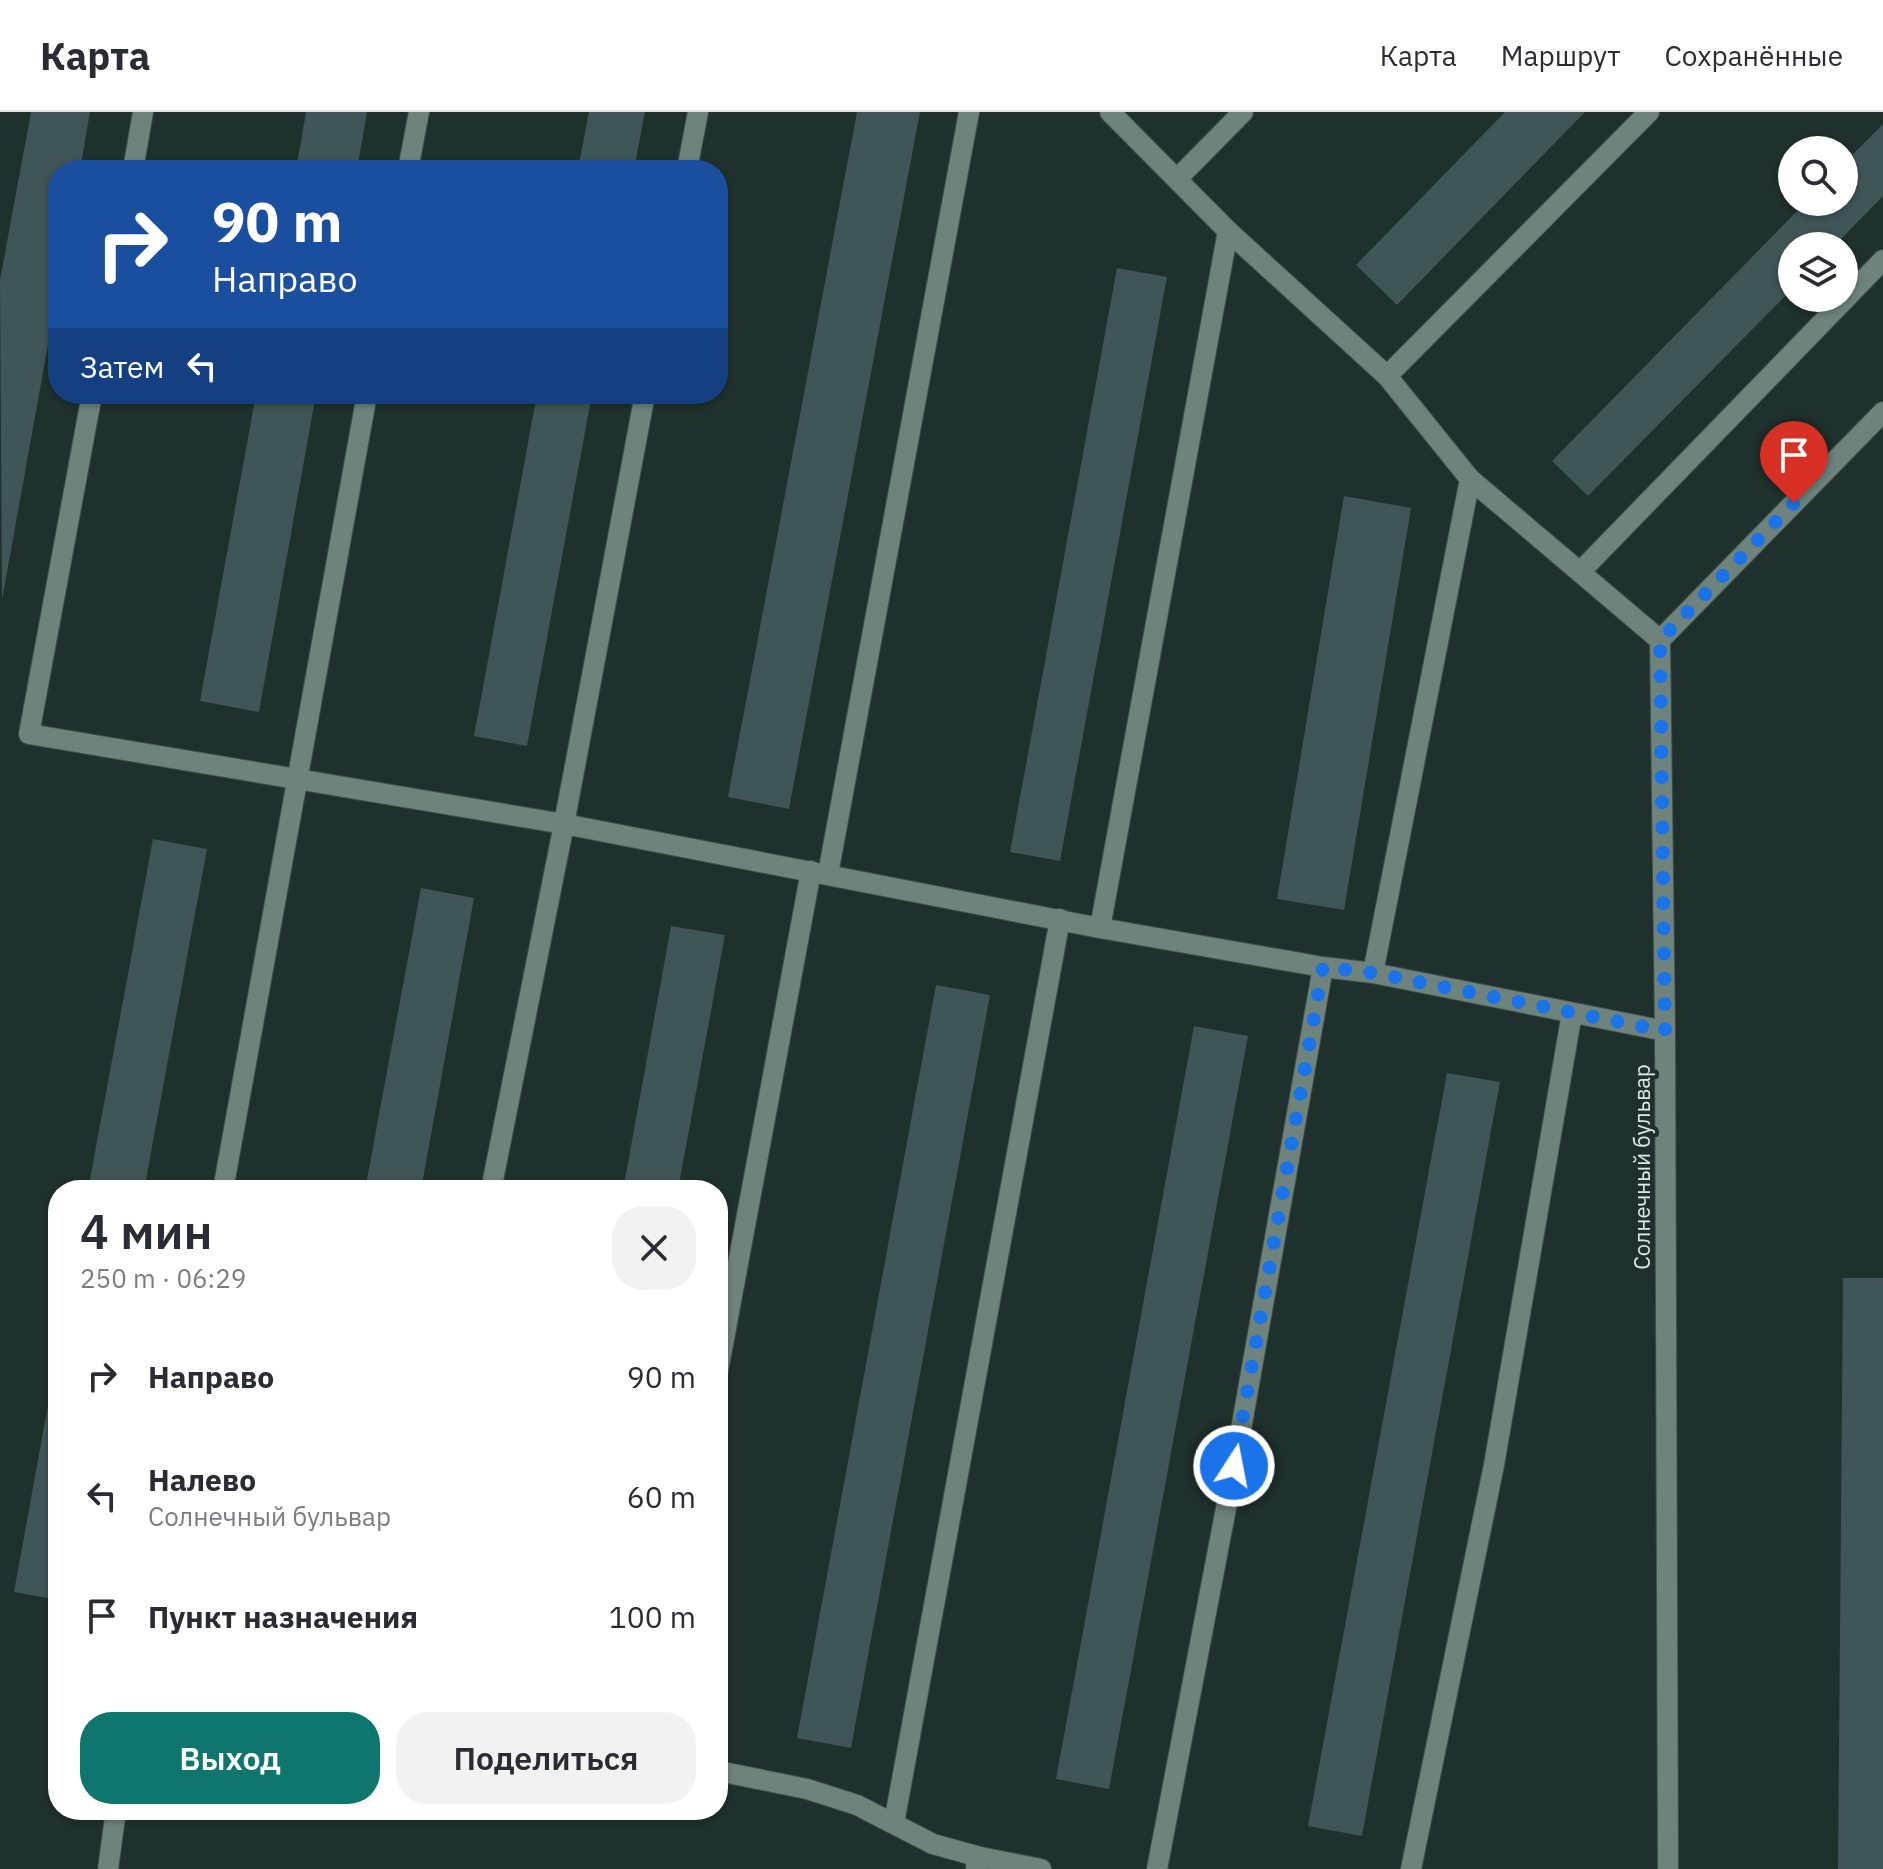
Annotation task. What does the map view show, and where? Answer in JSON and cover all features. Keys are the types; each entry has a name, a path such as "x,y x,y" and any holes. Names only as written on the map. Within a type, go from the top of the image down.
{"street":[{"path":"135,160 143,112"},
{"path":"410,160 419,112"},
{"path":"689,160 698,112"},
{"path":"728,1322 820,873 969,112"},
{"path":"1110,112 1228,231 1387,376 1470,479 1660,640 1883,412"},
{"path":"1178,178 1243,112"},
{"path":"1387,376 1649,112"},
{"path":"1100,928 1228,231"},
{"path":"1580,572 1883,260"},
{"path":"90,404 29,734 564,824 1100,928 1373,973 1665,1031"},
{"path":"225,1180 365,404"},
{"path":"493,1180 643,404"},
{"path":"1373,973 1470,479"},
{"name":"Солнечный бульвар","path":"1660,640 1665,1031 1668,1869"},
{"path":"894,1823 1060,919"},
{"path":"1157,1869 1240,1435 1323,967"},
{"path":"1411,1869 1494,1465 1572,1013"},
{"path":"728,1773 807,1789 857,1805 977,1863 1041,1869"},
{"path":"108,1869 115,1820"}],"building":[{"path":"31,112 90,112 82,160 48,160 48,345 2,600 0,280"},
{"path":"306,112 367,112 359,160 298,160"},
{"path":"589,112 645,112 636,160 580,160"},
{"path":"857,112 920,112 789,809 728,797"},
{"path":"1505,112 1585,112 1397,305 1356,265"},
{"path":"1883,124 1883,196 1848,232 1778,232 1778,303 1588,496 1552,461 1792,216 1858,216 1858,149"},
{"path":"1117,268 1167,277 1060,861 1010,852"},
{"path":"254,404 314,404 259,712 200,701"},
{"path":"535,404 590,404 527,746 474,736"},
{"path":"1344,496 1411,508 1344,910 1277,899"},
{"path":"153,839 207,849 146,1180 90,1180"},
{"path":"421,888 474,898 423,1180 367,1180"},
{"path":"671,926 725,935 680,1180 625,1180"},
{"path":"936,985 990,995 851,1748 797,1738"},
{"path":"1194,1026 1248,1036 1109,1789 1056,1779"},
{"path":"1447,1073 1500,1082 1362,1836 1308,1826"},
{"path":"1843,1278 1883,1278 1883,1869 1838,1869"},
{"path":"48,1405 48,1598 14,1592"}],"route":[{"path":"1234,1466 1323,967 1373,973 1665,1031 1660,640 1794,503"}]}
